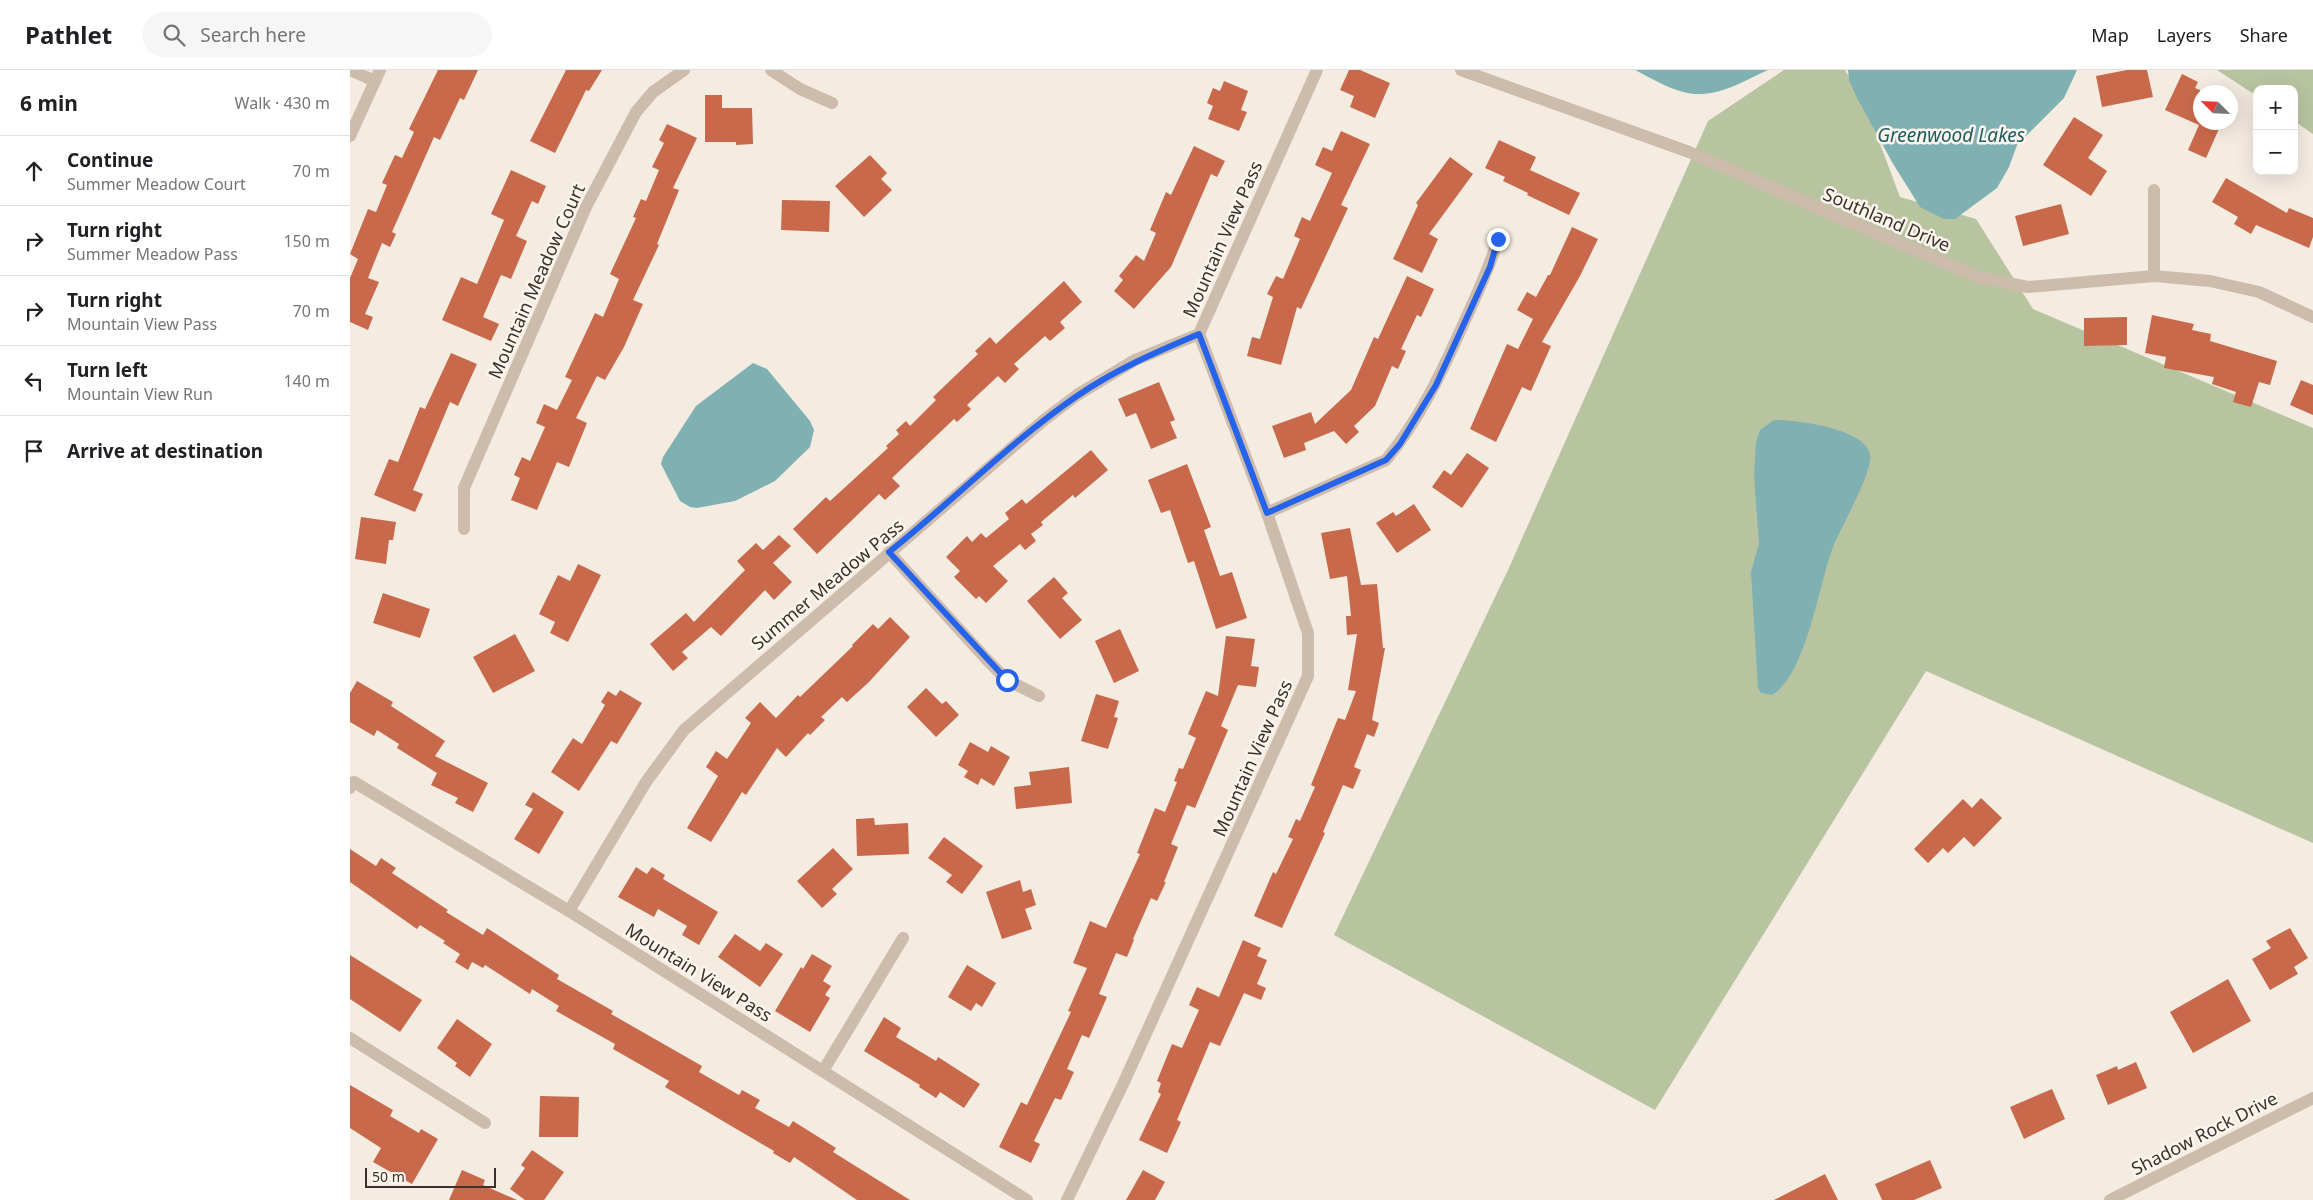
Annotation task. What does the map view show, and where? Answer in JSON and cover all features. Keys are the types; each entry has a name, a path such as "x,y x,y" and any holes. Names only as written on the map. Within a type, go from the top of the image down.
{"street":[{"path":"350,70 377,76 350,136"},
{"name":"Mountain Meadow Court","path":"464,529 464,488 586,207 636,112 653,92 684,70"},
{"path":"771,70 800,89 832,102"},
{"name":"Mountain View Pass","path":"1067,1200 1124,1082 1308,676 1308,633 1267,513 1199,334 1317,70"},
{"name":"Southland Drive","path":"1461,70 1689,152 1978,277 2028,287 2154,276 2210,281 2259,292 2313,317"},
{"path":"2154,190 2154,276"},
{"path":"1267,513 1386,460 1400,444 1436,385 1490,267 1498,239"},
{"name":"Summer Meadow Pass","path":"569,911 646,782 684,730 1044,420 1077,396 1135,360 1199,334"},
{"path":"889,552 1007,680 1039,696"},
{"name":"Mountain View Pass","path":"350,788 354,782 569,911 1027,1200"},
{"path":"823,1071 903,938"},
{"path":"350,1038 485,1123"},
{"name":"Shadow Rock Drive","path":"2110,1200 2313,1098"}],"green space":[{"path":"1784,70 1845,70 1865,104 1900,197 1976,219 2033,309 2313,428 2313,843 1926,671 1655,1110 1334,935 1508,570 1708,121"},
{"path":"2217,70 2313,70 2313,134 2298,124 2298,85 2253,85 2253,93"}],"water":[{"path":"1635,70 1768,70 1718,92 1693,94 1658,82"},
{"name":"Greenwood Lakes","path":"1848,70 2077,70 2064,98 2017,145 2009,167 1997,188 1955,219 1944,219 1920,207 1892,162 1857,98 1849,80"},
{"path":"753,363 767,369 810,421 814,430 810,447 775,481 735,501 697,508 690,507 680,501 661,464 663,457 696,406"},
{"path":"1774,420 1813,424 1843,432 1856,438 1866,446 1870,455 1870,463 1861,488 1832,550 1810,629 1794,669 1784,685 1772,695 1761,693 1758,688 1751,572 1759,544 1754,475 1756,442 1760,430"}],"building":[{"path":"438,70 478,70 464,100 460,98 440,140 434,137 392,232 396,234 390,247 382,243 368,278 379,282 365,314 373,317 368,330 350,322 350,278 358,259 350,254 368,209 376,212 387,185 382,183 395,155 402,158 414,132 409,129"},
{"path":"566,70 602,70 589,91 586,90 555,153 530,141"},
{"path":"1349,70 1360,70 1390,83 1375,118 1350,107 1354,96 1340,90"},
{"path":"2127,70 2147,70 2153,97 2102,107 2096,76"},
{"path":"2182,74 2198,82 2196,85 2193,85 2193,122 2165,110"},
{"path":"1224,81 1248,91 1241,110 1247,112 1239,131 1208,119 1213,106 1207,103 1213,88 1220,91"},
{"path":"705,95 722,95 722,108 752,108 753,144 736,145 736,142 705,142"},
{"path":"2074,117 2103,135 2088,158 2107,171 2091,196 2043,165"},
{"path":"667,124 697,138 673,188 679,190 657,244 659,245 633,300 643,304 624,347 605,380 597,376 576,418 587,423 569,467 557,462 537,510 511,500 520,478 514,475 522,457 530,461 545,427 536,423 544,404 557,410 572,380 565,377 595,313 603,317 619,279 610,274 636,218 633,217 641,199 646,201 659,170 652,167 664,143 659,140"},
{"path":"2197,130 2218,130 2206,158 2188,150"},
{"path":"1341,131 1370,144 1341,205 1348,208 1301,309 1297,307 1281,365 1247,356 1252,337 1260,339 1273,297 1267,294 1276,276 1283,279 1300,239 1294,236 1302,217 1310,221 1332,173 1315,165 1323,147 1332,151"},
{"path":"1499,140 1536,157 1530,170 1580,193 1569,215 1527,195 1528,193 1503,181 1505,177 1485,168"},
{"path":"1194,146 1225,161 1217,177 1211,174 1171,267 1134,309 1114,291 1123,280 1119,276 1136,255 1144,261 1156,233 1150,230 1166,192 1171,195"},
{"path":"870,155 887,173 881,179 892,190 864,217 835,186"},
{"path":"1450,157 1473,174 1429,234 1438,239 1422,273 1393,259 1418,205 1416,203"},
{"path":"511,170 546,186 538,204 532,201 516,236 527,241 511,279 501,275 483,317 499,324 491,341 442,320 461,277 477,284 504,220 491,214"},
{"path":"2226,178 2287,213 2289,208 2313,218 2313,237 2309,248 2256,225 2251,234 2234,224 2238,217 2212,202"},
{"path":"782,200 830,201 829,232 781,230"},
{"path":"2061,204 2069,234 2023,246 2015,216"},
{"path":"1572,227 1598,239 1580,276 1542,342 1551,346 1531,391 1522,387 1496,442 1470,429 1507,344 1518,349 1533,319 1517,310 1527,292 1536,297 1548,275 1550,275"},
{"path":"1407,276 1434,289 1421,317 1417,315 1401,349 1406,351 1398,369 1392,366 1375,406 1354,426 1359,432 1346,444 1334,431 1304,443 1306,450 1284,458 1272,426 1311,412 1315,424 1351,390 1374,337 1378,339"},
{"path":"1064,281 1082,302 1060,322 1065,328 1050,341 1045,336 1014,364 1019,369 1005,383 998,376 967,405 971,409 957,422 954,419 892,478 900,486 885,500 879,494 817,554 793,529 826,497 830,501 888,448 886,446 899,434 896,430 906,421 910,426 936,400 933,397 978,354 975,351 990,337 996,344"},
{"path":"2152,315 2194,324 2192,330 2211,334 2210,341 2277,361 2270,385 2259,382 2251,407 2233,402 2236,392 2212,384 2214,377 2164,368 2166,357 2145,353"},
{"path":"2127,317 2127,345 2084,346 2084,318"},
{"path":"451,353 477,364 458,406 450,402 413,490 423,494 415,512 374,495 389,459 398,462 420,407 425,409"},
{"path":"2301,380 2313,385 2313,415 2290,405"},
{"path":"1159,382 1175,420 1170,422 1177,438 1151,449 1136,413 1126,417 1118,399"},
{"path":"1091,450 1108,470 1075,498 1073,495 1041,522 1043,525 1031,534 1036,541 1025,550 1020,544 993,566 1008,581 986,603 979,596 976,599 954,577 960,571 946,557 967,536 972,542 981,533 986,538 1009,519 1005,513 1022,499 1026,504"},
{"path":"1467,453 1489,468 1462,508 1432,487 1444,470 1451,475"},
{"path":"1187,464 1211,527 1204,530 1220,576 1232,572 1247,618 1216,629 1194,561 1188,563 1170,510 1161,513 1148,480"},
{"path":"1414,504 1431,530 1397,553 1376,523 1393,512 1396,516"},
{"path":"361,517 396,522 393,540 389,540 386,564 355,559"},
{"path":"1350,528 1361,585 1377,584 1383,648 1385,648 1372,720 1379,723 1374,737 1367,734 1354,767 1361,770 1353,789 1343,785 1323,832 1325,833 1282,928 1254,916 1273,872 1276,874 1293,839 1288,837 1296,819 1300,821 1315,787 1311,785 1338,718 1345,720 1356,691 1348,690 1357,634 1347,635 1346,616 1351,616 1347,576 1330,579 1321,533"},
{"path":"779,535 791,546 773,563 792,582 774,600 765,590 721,636 711,627 682,652 688,658 673,671 650,644 686,613 694,622 745,570 737,561 756,543 763,550"},
{"path":"578,564 601,575 568,642 550,633 555,622 539,614 558,575 570,581"},
{"path":"1054,577 1068,593 1062,598 1082,620 1060,639 1027,601"},
{"path":"383,593 430,609 420,638 373,623"},
{"path":"890,617 910,637 869,682 847,702 842,697 821,717 825,720 810,735 808,733 786,757 777,748 746,795 742,792 711,842 687,828 718,776 706,767 716,751 727,759 751,723 745,718 760,702 776,718 798,695 800,697 853,646 873,624 878,629"},
{"path":"1120,629 1139,671 1114,683 1095,641"},
{"path":"515,634 535,671 493,693 473,657"},
{"path":"1226,636 1255,639 1251,666 1259,667 1256,687 1238,685 1221,726 1228,730 1195,808 1187,805 1171,844 1178,847 1164,882 1166,882 1157,901 1151,898 1127,957 1116,953 1099,994 1107,997 1089,1038 1082,1035 1067,1069 1074,1072 1061,1100 1055,1098 1034,1141 1040,1144 1031,1163 999,1147 1021,1102 1027,1105 1071,1012 1068,1011 1087,968 1073,963 1090,921 1106,928 1140,854 1137,853 1155,808 1165,812 1177,782 1174,781 1179,768 1183,769 1196,738 1188,734 1206,691 1218,696"},
{"path":"357,681 393,702 391,706 445,741 435,756 488,783 473,812 455,803 458,798 431,785 437,773 397,748 399,744 377,730 374,736 350,722 350,693"},
{"path":"926,688 942,704 946,701 959,715 936,737 907,707"},
{"path":"620,690 642,703 617,744 611,741 579,791 551,772 573,738 582,744 605,705 601,702 608,691 616,696"},
{"path":"1096,694 1119,701 1114,717 1118,718 1108,749 1081,741"},
{"path":"970,742 988,752 991,746 1010,757 994,786 981,778 978,785 964,777 968,771 958,765"},
{"path":"1069,767 1072,803 1016,809 1014,787 1031,785 1029,772"},
{"path":"533,792 564,812 539,854 514,839 533,809 525,805"},
{"path":"1981,798 2002,818 1974,847 1964,837 1948,853 1943,848 1928,863 1914,849 1963,799 1972,808"},
{"path":"874,818 875,825 908,823 909,854 857,856 856,819"},
{"path":"944,837 983,866 962,894 946,882 952,875 928,858"},
{"path":"833,848 853,869 832,889 837,894 822,908 797,881"},
{"path":"350,849 376,866 381,858 396,868 392,873 448,910 446,912 483,935 487,928 559,975 557,979 613,1011 611,1014 702,1066 699,1072 739,1095 742,1090 760,1100 755,1108 789,1127 793,1121 836,1148 833,1152 910,1200 857,1200 794,1157 790,1163 773,1153 774,1151 665,1087 669,1081 613,1049 615,1044 556,1011 559,1006 532,989 530,994 485,965 483,968 472,962 468,970 455,962 460,954 443,943 445,941 420,925 417,929 350,882"},
{"path":"636,867 647,874 652,867 665,875 663,879 718,912 699,945 682,935 687,926 658,909 654,917 618,897"},
{"path":"1020,880 1023,892 1031,889 1036,905 1025,909 1032,929 1002,939 986,892"},
{"path":"2290,928 2308,958 2294,967 2298,974 2270,990 2252,959 2271,948 2266,941"},
{"path":"735,934 760,951 766,943 783,954 760,987 718,957"},
{"path":"1243,940 1261,948 1257,956 1267,960 1257,984 1266,988 1261,1000 1244,993 1220,1046 1210,1042 1177,1120 1181,1122 1167,1153 1139,1140 1161,1094 1158,1092 1161,1083 1157,1081 1172,1044 1182,1048 1199,1010 1189,1005 1197,987 1219,997"},
{"path":"812,954 832,966 823,981 831,986 825,995 830,998 810,1032 775,1011 801,967 803,969"},
{"path":"350,955 422,1000 400,1032 350,999"},
{"path":"967,965 996,983 982,1007 976,1003 971,1011 948,997"},
{"path":"2228,979 2251,1021 2193,1053 2170,1012"},
{"path":"884,1017 901,1028 896,1037 936,1061 938,1057 980,1084 964,1108 940,1092 936,1098 919,1087 920,1085 864,1051"},
{"path":"457,1019 492,1044 470,1077 455,1066 457,1063 437,1048"},
{"path":"2136,1062 2147,1088 2108,1105 2096,1075 2117,1066 2118,1070"},
{"path":"350,1085 393,1110 390,1116 419,1133 421,1129 438,1139 412,1184 373,1162 381,1148 350,1128"},
{"path":"2052,1089 2065,1119 2024,1139 2010,1107"},
{"path":"540,1096 579,1097 578,1137 539,1137"},
{"path":"532,1150 564,1172 544,1200 525,1200 510,1189 525,1168 521,1165"},
{"path":"1930,1160 1942,1188 1914,1200 1882,1200 1875,1184"},
{"path":"462,1170 485,1180 483,1185 517,1200 449,1200"},
{"path":"1143,1170 1165,1182 1155,1200 1126,1200"},
{"path":"1825,1174 1838,1200 1774,1200"}],"route":[{"path":"1007,680 889,552 1044,420 1077,396 1135,360 1199,334 1267,513 1386,460 1400,444 1436,385 1490,267 1498,239"}]}
